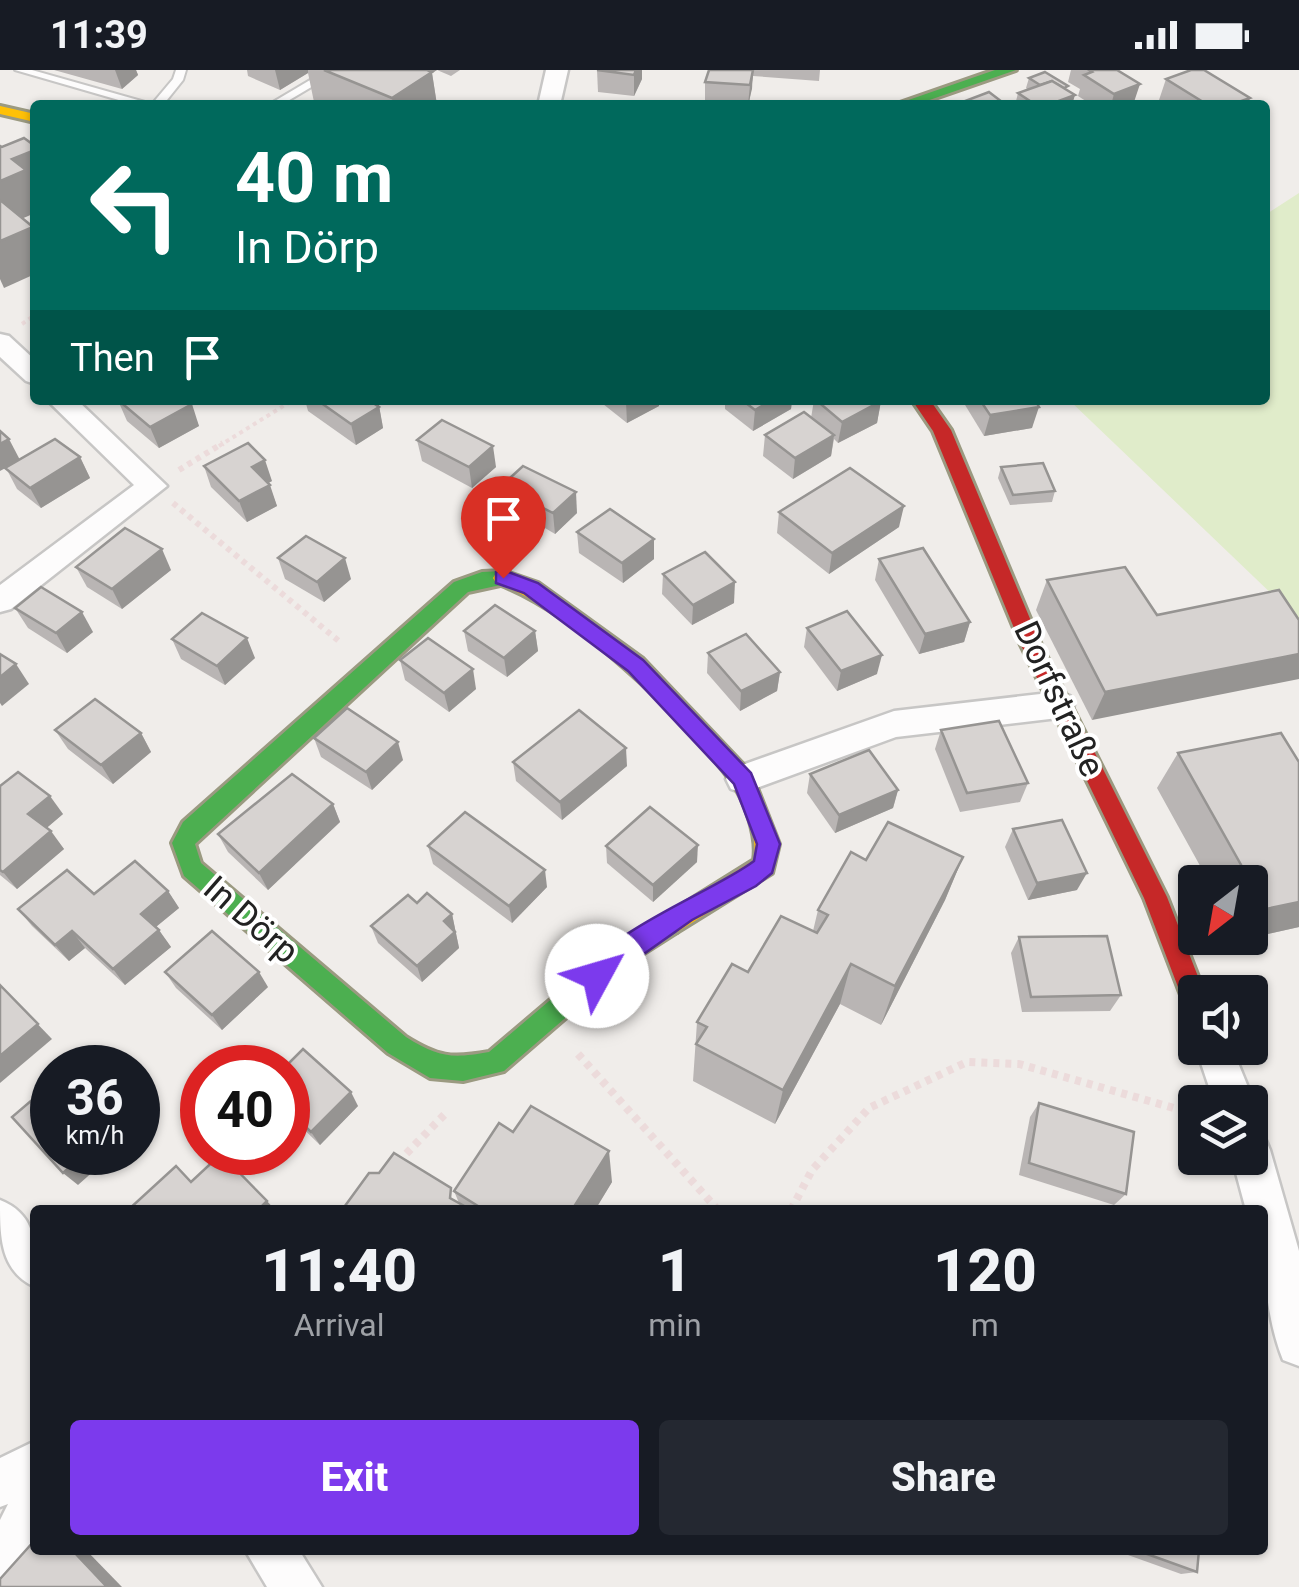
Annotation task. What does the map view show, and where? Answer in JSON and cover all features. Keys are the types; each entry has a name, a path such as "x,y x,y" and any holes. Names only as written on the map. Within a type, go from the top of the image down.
{"street":[{"path":"550,100 557,70"},
{"path":"916,100 1009,70"},
{"path":"0,110 30,117"},
{"path":"0,342 30,370"},
{"path":"0,601 152,486 67,405"},
{"name":"Dorfstraße","path":"924,405 942,430 1058,705 1155,896 1185,975"},
{"name":"In Dörp","path":"503,578 531,588 636,665 743,779 768,844 764,866 622,954 496,1063 464,1069 430,1066 397,1045 192,868 183,843 191,828 370,667 460,588 482,579 503,578"},
{"path":"743,779 894,724 1058,705"},
{"path":"1257,1175 1265,1205"},
{"path":"1268,1216 1298,1326"},
{"path":"0,1222 30,1260"},
{"path":"0,1484 30,1467"},
{"path":"0,1561 11,1550 30,1509"},
{"path":"272,1555 298,1587"}],"lane":[{"path":"20,70 130,100"},
{"path":"160,100 178,80 180,70"},
{"path":"282,100 335,70"}],"path":[{"path":"285,405 152,486 370,667"},
{"path":"547,1019 714,1205"},
{"path":"794,1205 812,1170 869,1108 968,1062 1020,1064 1178,1109"},
{"path":"393,1168 447,1112 464,1069"}],"green space":[{"path":"1299,193 1299,620 1074,405 1270,405 1270,212"}],"building":[{"path":"324,70 427,70 432,72 392,98"},
{"path":"597,70 636,70 634,75"},
{"path":"709,70 753,70 750,85 705,82"},
{"path":"1089,70 1117,70 1140,84 1114,94 1084,75 1092,72"},
{"path":"1204,70 1250,98 1200,100 1166,79"},
{"path":"1045,72 1068,86 1064,88 1052,81 1040,85 1029,78"},
{"path":"1052,81 1075,95 1062,100 1028,100 1018,93"},
{"path":"989,92 999,100 968,100"},
{"path":"24,138 30,142 30,152 12,159 26,170 0,181 0,146"},
{"path":"0,200 30,228 0,241"},
{"path":"124,405 190,405 150,427"},
{"path":"324,405 379,407 351,424"},
{"path":"822,405 874,405 842,422"},
{"path":"983,405 1039,407 990,415"},
{"path":"804,412 834,435 795,458 765,435"},
{"path":"442,420 493,446 469,467 417,440"},
{"path":"55,439 80,457 30,488 5,468"},
{"path":"248,443 265,460 252,467 270,485 239,501 204,466"},
{"path":"1043,463 1055,491 1013,495 1001,467"},
{"path":"523,466 576,492 553,513 543,508 528,521 509,512 522,499 499,488"},
{"path":"850,468 904,506 832,553 779,512"},
{"path":"610,509 654,539 622,563 577,532"},
{"path":"125,528 162,549 112,589 76,567"},
{"path":"306,536 345,558 317,582 278,558"},
{"path":"923,548 970,622 925,634 879,559"},
{"path":"705,552 735,582 693,605 663,574"},
{"path":"1125,567 1157,615 1279,590 1299,620 1299,654 1105,692 1047,580"},
{"path":"41,587 82,612 56,633 15,608"},
{"path":"495,605 535,631 504,658 464,631"},
{"path":"847,611 882,655 841,671 807,628"},
{"path":"202,613 247,638 217,666 172,639"},
{"path":"746,634 780,672 741,691 708,653"},
{"path":"428,638 473,669 444,693 400,660"},
{"path":"0,654 16,664 0,677"},
{"path":"95,699 141,733 101,765 55,730"},
{"path":"347,708 398,742 366,772 314,738"},
{"path":"579,710 626,748 560,802 513,762"},
{"path":"999,721 1028,783 967,793 941,730"},
{"path":"1281,733 1299,762 1299,902 1268,909 1268,865 1241,865 1178,753"},
{"path":"869,750 898,790 839,815 810,774"},
{"path":"18,772 50,796 28,814 51,831 3,872 0,786"},
{"path":"292,774 333,804 259,873 218,834"},
{"path":"650,807 698,845 653,885 606,846"},
{"path":"465,812 545,870 509,906 428,846"},
{"path":"1062,820 1087,873 1037,883 1013,829"},
{"path":"888,822 963,857 895,986 851,964 783,1090 696,1044 707,1027 697,1022 732,964 748,972 781,916 817,933 828,915 818,910 851,852 866,860"},
{"path":"135,861 168,891 141,914 159,930 113,969 72,931 55,945 18,909 67,870 94,894"},
{"path":"427,893 452,914 444,921 455,932 417,966 371,926 408,895 417,903"},
{"path":"212,931 259,972 212,1015 165,972"},
{"path":"1107,936 1121,995 1031,997 1019,937"},
{"path":"0,985 38,1024 0,1056"},
{"path":"310,1055 351,1092 310,1131"},
{"path":"30,1102 30,1137 12,1117"},
{"path":"1039,1103 1134,1132 1126,1194 1029,1163"},
{"path":"531,1106 609,1151 575,1205 476,1205 454,1191 499,1123 513,1132"},
{"path":"394,1153 451,1188 450,1198 462,1205 346,1205 369,1173 379,1173"},
{"path":"176,1166 180,1175 191,1182 198,1175 242,1175 267,1201 263,1205 133,1205"},
{"path":"30,1546 30,1555 77,1555 107,1587 0,1587 0,1579"},
{"path":"1150,1555 1199,1555 1197,1572"}],"traffic: fast":[{"path":"916,100 1009,70"},
{"path":"503,578 482,579 461,587 191,829 183,843 192,869 397,1045 430,1066 463,1069 495,1063 622,954 669,925"}],"traffic: slow":[{"path":"0,110 30,117"},
{"path":"503,578 531,588 636,665 743,779 768,844 764,866 669,925"}],"traffic: jam":[{"path":"924,405 942,430 1031,645 1155,897 1185,975"}],"route":[{"path":"503,578 531,588 636,665 743,779 768,844 764,866 748,879 684,913 622,954 597,976"}]}
